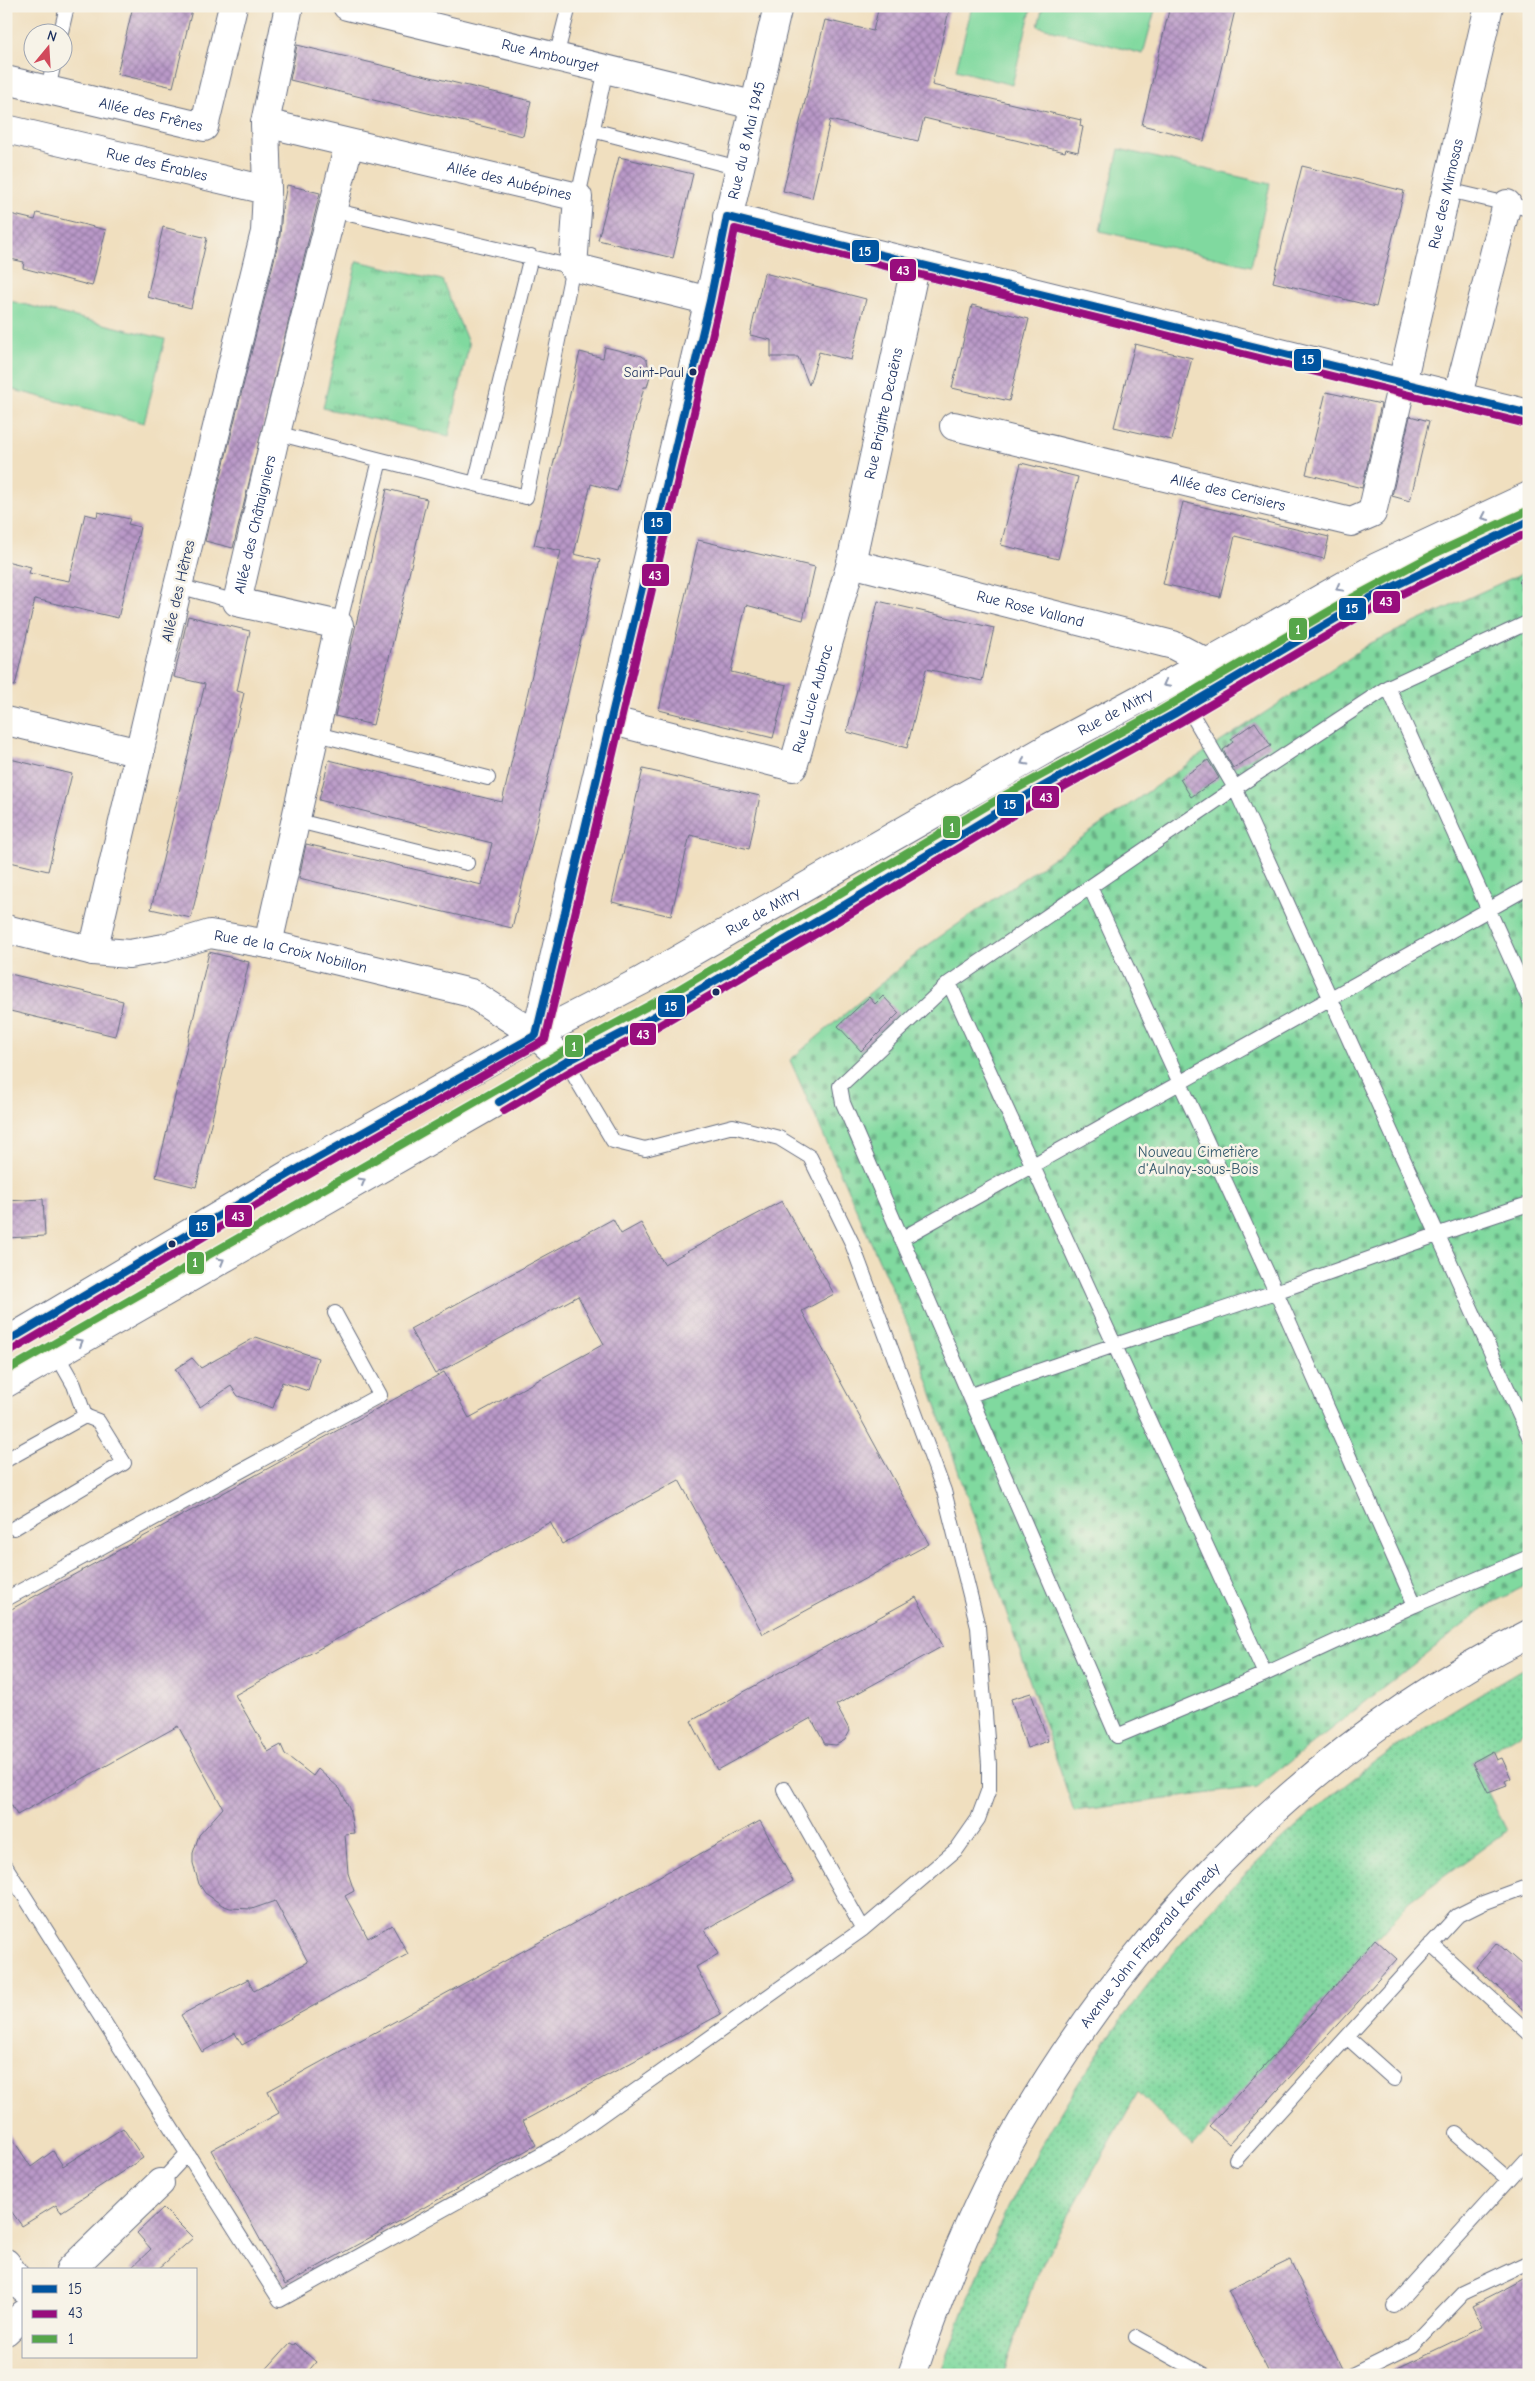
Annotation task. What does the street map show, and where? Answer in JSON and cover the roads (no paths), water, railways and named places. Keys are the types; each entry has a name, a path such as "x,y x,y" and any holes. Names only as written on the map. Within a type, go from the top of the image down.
{"street":[{"name":"Allée des Frênes","path":"6,80 204,127 233,6"},
{"path":"267,190 265,123 289,6"},
{"name":"Rue Ambourget","path":"347,6 754,105"},
{"name":"Rue du 8 Mai 1945","path":"536,1035 609,720 710,301 738,168 778,6"},
{"name":"Rue des Mimosas","path":"1401,382 1448,190 1489,6"},
{"name":"Allée des Aubépines","path":"265,123 578,197 574,267"},
{"name":"Rue des Érables","path":"6,129 267,190"},
{"name":"Allée des Châtaigniers","path":"338,625 237,602 276,433 349,144"},
{"name":"Allée des Hêtres","path":"94,951 178,586 265,232 267,190"},
{"path":"1458,395 1518,207"},
{"path":"727,218 1458,395 1529,414"},
{"name":"Rue Brigitte Decaëns","path":"851,564 916,264"},
{"path":"574,267 710,301"},
{"name":"Allée des Cerisiers","path":"954,426 1351,522 1372,513 1401,382"},
{"name":"Rue de Mitry","path":"6,1342 296,1170 536,1035 640,981 1050,747 1206,663 1377,566 1529,496"},
{"name":"Rue de Mitry","path":"6,1383 566,1062 646,1021 838,909 1013,803 1187,706 1372,597 1529,521"},
{"name":"Rue Rose Valland","path":"851,564 1173,645 1206,663"},
{"name":"Rue Lucie Aubrac","path":"609,720 792,768 851,564"},
{"path":"268,944 338,625"},
{"path":"6,721 140,753"},
{"name":"Rue de la Croix Nobillon","path":"6,929 94,951 141,954 210,934 268,944 470,993 536,1035 566,1062"},
{"name":"Avenue John Fitzgerald Kennedy","path":"912,2375 927,2329 970,2226 994,2175 1023,2120 1086,2021 1124,1971 1180,1904 1288,1798 1369,1733 1421,1697 1529,1634"},
{"path":"72,2268 160,2183"},
{"path":"6,2263 22,2286"},
{"path":"6,2331 22,2316"}],"lane":[{"path":"63,22 67,6"},
{"path":"556,57 569,6"},
{"path":"578,197 606,70"},
{"path":"48,90 52,72"},
{"path":"592,130 738,168"},
{"path":"1448,190 1518,207"},
{"path":"276,433 526,497 574,267 332,210"},
{"path":"476,484 532,256"},
{"path":"338,625 380,460"},
{"path":"178,586 237,602"},
{"path":"1529,622 1388,687 1235,788 950,983 840,1086 844,1103 901,1239 971,1395 1118,1736 1265,1674 1416,1605 1529,1557"},
{"path":"1388,687 1529,999"},
{"path":"1187,706 1235,788 1529,1436"},
{"path":"313,733 488,778"},
{"path":"294,820 467,862"},
{"path":"1090,887 1276,1292 1416,1605"},
{"path":"901,1239 1033,1163 1529,887"},
{"path":"950,983 1265,1674"},
{"path":"6,1867 186,2155 230,2220 280,2300 559,2145 863,1929 957,1849 978,1820 989,1789 989,1764 978,1627 944,1491 851,1241 810,1157 779,1138 733,1126 644,1149 613,1141 566,1062"},
{"path":"971,1395 1113,1344 1276,1292 1437,1233 1529,1204"},
{"path":"6,1599 380,1395 335,1313"},
{"path":"14,1528 124,1463 98,1421 85,1416 74,1385 57,1355"},
{"path":"6,1460 85,1416"},
{"path":"784,1789 863,1929"},
{"path":"1236,2159 1457,1916 1483,1903 1529,1886"},
{"path":"1431,1944 1529,2033"},
{"path":"1347,2037 1394,2079"},
{"path":"1456,2134 1508,2180"},
{"path":"160,2183 186,2155"},
{"path":"1394,2306 1529,2157"},
{"path":"1352,2375 1413,2345 1462,2294 1529,2262"},
{"path":"1136,2337 1204,2375"}],"place":[{"name":"Saint-Paul","path":"693,372"}],"park label":[{"name":"Nouveau Cimetière d'Aulnay-sous-Bois","path":"1198,1160"}]}
